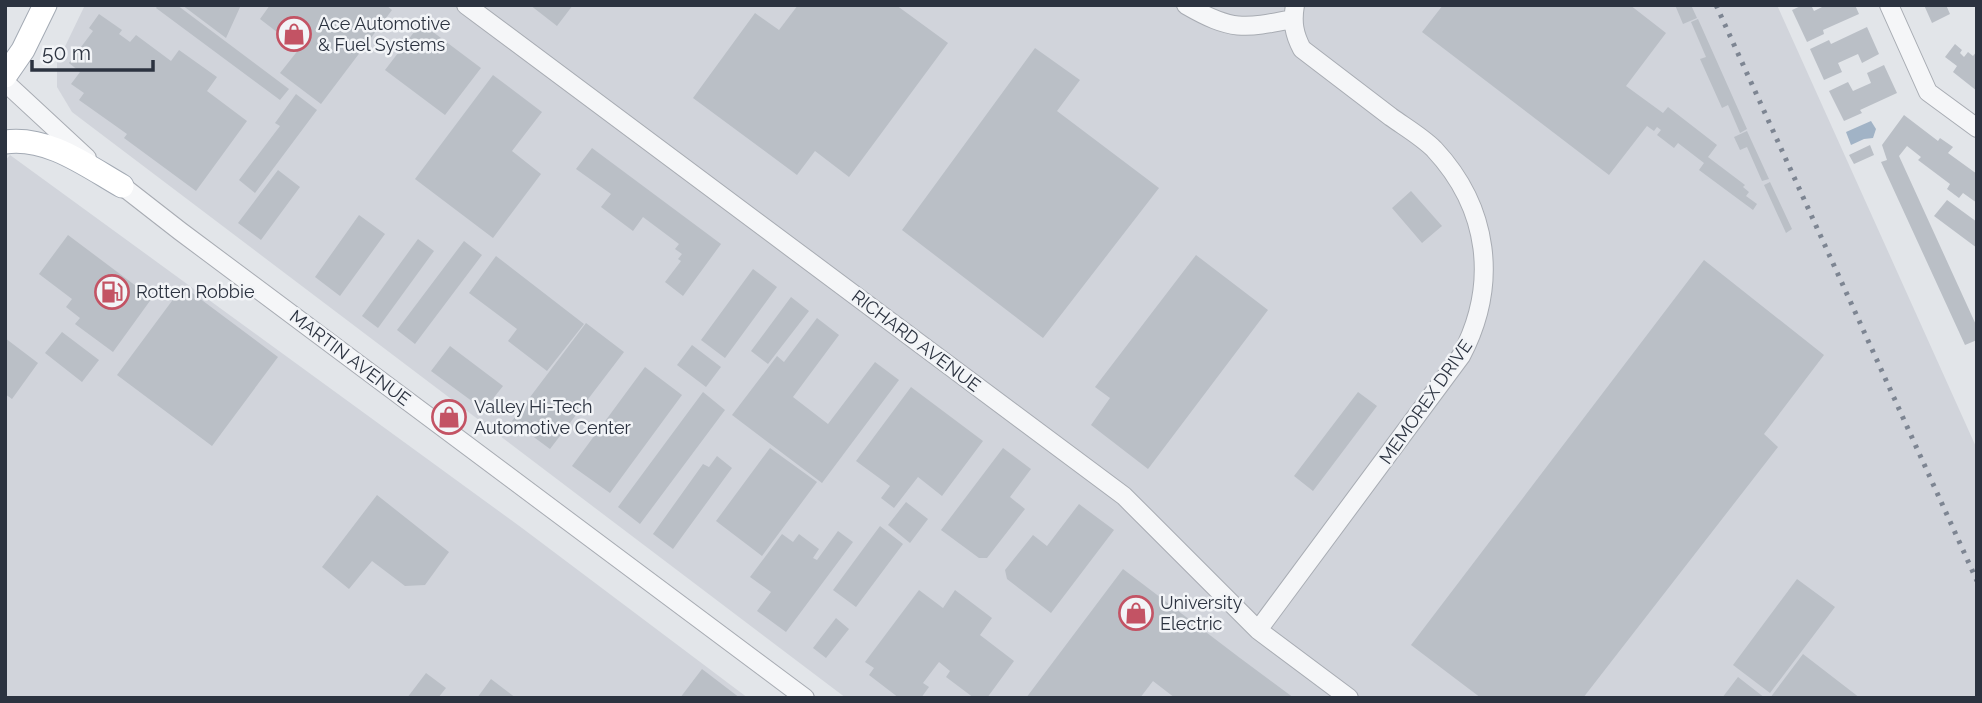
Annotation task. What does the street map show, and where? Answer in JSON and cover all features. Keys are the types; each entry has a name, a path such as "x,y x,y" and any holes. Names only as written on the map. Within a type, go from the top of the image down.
{"main road":[{"path":"5,76 23,50 45,5"},
{"path":"5,142 26,141 60,151 122,186"}],"street":[{"name":"RICHARD AVENUE","path":"466,5 1124,496 1258,631 1349,698"},
{"path":"1186,5 1232,26 1251,27 1293,12"},
{"path":"1889,5 1927,92 1977,128"},
{"name":"MEMOREX DRIVE","path":"1258,631 1461,356 1474,331 1483,282 1483,259 1474,214 1468,195 1452,171 1432,147 1302,49 1295,36 1293,12"},
{"name":"MARTIN AVENUE","path":"5,82 61,136 122,186 805,698"}],"shaded area":[{"path":"85,5 1777,5 1977,449 1977,698 846,698 72,112 57,87 57,63"},
{"path":"10,155 522,528 748,698 5,698 5,161"}],"water":[{"path":"1871,121 1876,129 1873,138 1851,145 1846,132"}],"building":[{"path":"158,5 177,5 289,89 280,100 156,8"},
{"path":"182,5 241,5 226,38"},
{"path":"270,5 386,5 392,10 321,104 280,73 299,49 260,19"},
{"path":"530,5 573,5 557,26"},
{"path":"798,5 896,5 948,43 849,177 815,151 797,175 693,98 755,13 779,30"},
{"path":"1443,5 1630,5 1666,33 1626,86 1663,113 1668,107 1717,145 1708,157 1745,185 1743,187 1749,192 1746,196 1757,204 1753,210 1699,170 1704,163 1678,143 1674,148 1657,135 1661,130 1657,127 1654,131 1647,126 1609,175 1422,32"},
{"path":"1675,5 1691,5 1697,18 1683,24"},
{"path":"1811,5 1814,11 1826,5 1855,5 1859,14 1823,30 1824,34 1807,42 1792,10"},
{"path":"1924,5 1946,5 1950,14 1932,23"},
{"path":"99,14 122,30 119,34 130,42 136,35 171,61 179,50 217,77 207,91 247,121 196,191 124,138 127,134 79,100 84,93 71,84 80,72 69,63 93,31 89,28"},
{"path":"1698,19 1747,129 1740,133 1728,105 1722,108 1700,59 1706,57 1691,22"},
{"path":"421,23 481,68 445,115 385,70"},
{"path":"1867,27 1879,54 1862,63 1858,54 1838,63 1842,72 1824,80 1810,49 1829,40 1831,44"},
{"path":"1955,44 1962,50 1960,53 1964,57 1968,52 1973,56 1977,51 1977,91 1953,72 1957,66 1945,57"},
{"path":"1035,48 1080,80 1057,111 1159,188 1043,338 902,230"},
{"path":"1884,65 1897,93 1860,110 1862,113 1844,121 1829,91 1848,82 1853,91 1871,83 1867,73"},
{"path":"493,75 542,112 512,151 541,174 493,238 415,179"},
{"path":"296,94 317,110 255,193 239,180 280,126 275,123"},
{"path":"1904,115 1938,141 1940,138 1953,147 1948,153 1977,174 1977,203 1963,193 1959,198 1947,189 1950,184 1918,160 1921,157 1907,146 1899,156 1977,327 1977,340 1965,345 1881,162 1887,160 1882,145"},
{"path":"1747,131 1769,179 1762,181 1747,147 1740,150 1734,137"},
{"path":"1870,145 1874,155 1854,164 1849,155"},
{"path":"592,148 721,244 683,296 665,282 681,261 678,259 682,254 675,249 679,244 643,217 633,231 601,207 611,194 576,169"},
{"path":"278,170 300,187 261,240 238,223"},
{"path":"1770,182 1792,229 1786,233 1764,185"},
{"path":"1411,191 1442,226 1422,243 1392,208"},
{"path":"1947,200 1977,222 1977,248 1934,216"},
{"path":"359,215 385,234 340,296 315,277"},
{"path":"68,235 152,298 113,352 75,324 80,318 66,307 72,299 39,274"},
{"path":"418,239 434,251 378,328 362,316"},
{"path":"464,241 482,255 415,344 397,330"},
{"path":"1196,255 1268,310 1148,469 1091,425 1110,398 1095,387"},
{"path":"496,256 584,324 547,371 508,341 517,329 469,293"},
{"path":"1704,260 1824,355 1764,434 1778,447 1583,698 1481,698 1411,645"},
{"path":"753,269 777,287 725,358 701,340"},
{"path":"183,286 278,357 212,446 117,375"},
{"path":"791,297 809,311 768,364 751,351"},
{"path":"817,318 839,335 793,397 828,424 875,362 899,380 822,483 732,415 777,356 784,362"},
{"path":"586,323 624,352 550,449 512,421"},
{"path":"62,332 99,360 82,382 45,353"},
{"path":"5,338 38,363 12,399 5,394"},
{"path":"692,345 721,367 706,387 677,365"},
{"path":"450,346 503,386 484,410 431,371"},
{"path":"645,367 682,395 610,493 572,466"},
{"path":"911,387 983,441 942,496 918,477 894,508 881,498 890,486 856,461"},
{"path":"703,392 725,410 640,524 618,507"},
{"path":"1358,392 1377,406 1313,491 1294,476"},
{"path":"770,448 817,482 762,556 716,521"},
{"path":"1003,448 1031,469 1010,497 1025,509 987,558 979,558 941,530"},
{"path":"717,456 732,468 673,549 653,534 703,464 709,467"},
{"path":"377,495 449,552 425,585 405,586 372,561 349,589 322,567"},
{"path":"906,502 928,519 910,543 888,525"},
{"path":"1079,504 1114,530 1051,613 1007,579 1005,570 1033,535 1047,546"},
{"path":"880,526 903,544 856,607 833,590"},
{"path":"838,531 853,542 786,632 757,611 771,592 750,577 782,534 793,542 799,534 819,549 813,558 817,560"},
{"name":"University Electric","path":"1123,569 1294,698 1175,698 1153,681 1140,698 1026,698"},
{"path":"1797,579 1835,607 1770,693 1733,665"},
{"path":"919,590 943,608 955,590 992,618 980,635 1014,661 987,698 974,698 946,677 950,671 939,662 923,683 929,687 921,698 899,698 869,675 874,668 865,662"},
{"path":"836,618 849,629 826,658 813,648"},
{"path":"1803,654 1860,698 1770,698"},
{"path":"702,669 740,698 680,698"},
{"path":"426,673 446,688 438,698 407,698"},
{"path":"1738,677 1765,698 1722,698"},
{"path":"491,679 516,698 477,698"}],"railway":[{"path":"1716,5 1977,581"}],"place":[{"name":"Ace Automotive & Fuel Systems","path":"294,34"},
{"name":"Rotten Robbie","path":"112,292"},
{"name":"Valley Hi-Tech Automotive Center","path":"449,417"},
{"name":"University Electric","path":"1136,613"}]}
